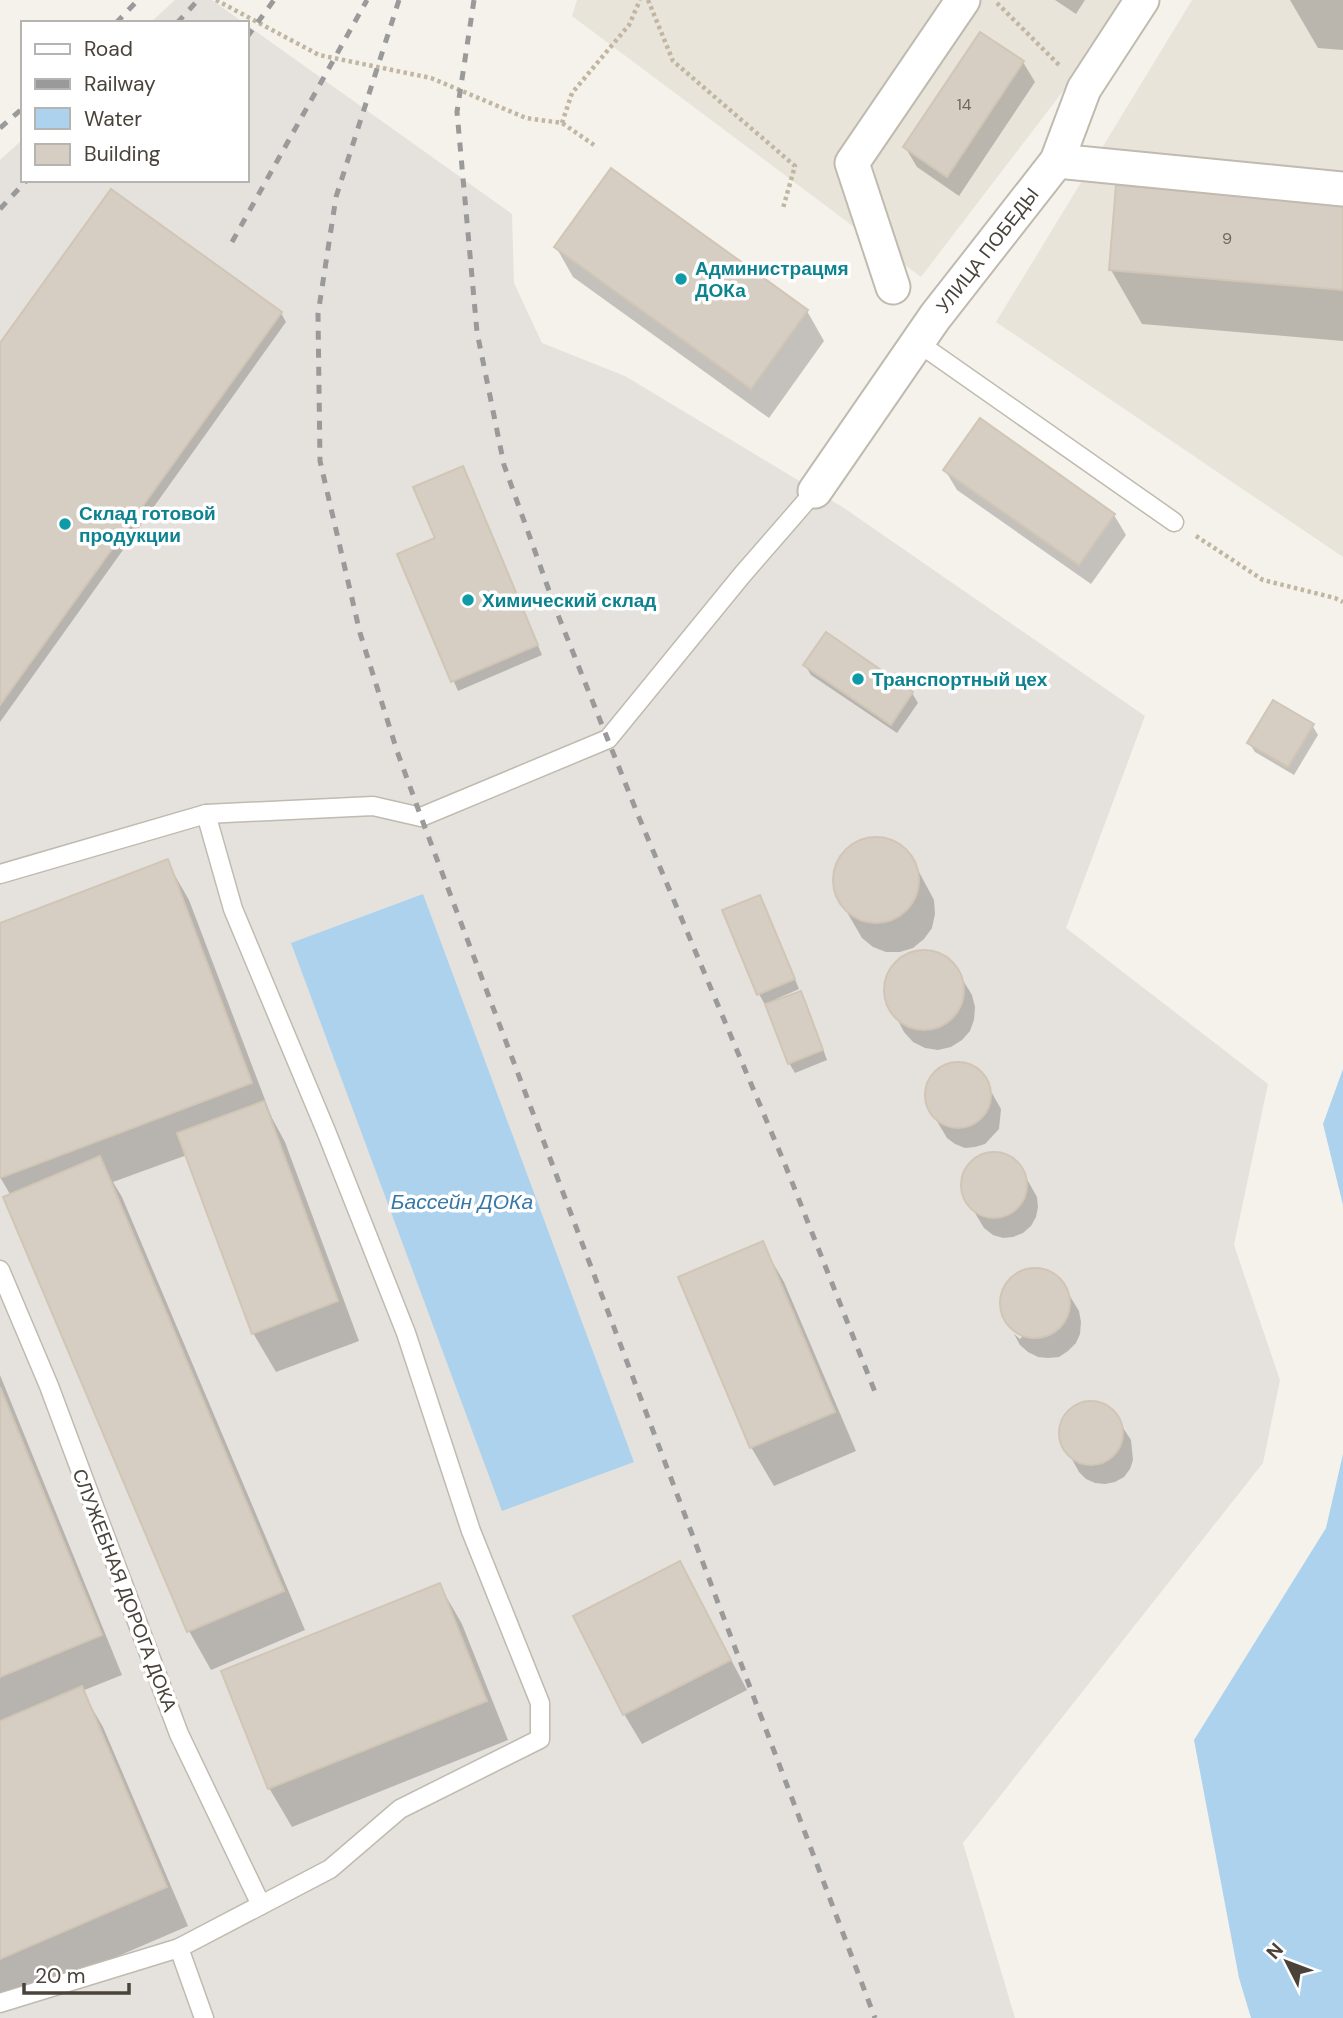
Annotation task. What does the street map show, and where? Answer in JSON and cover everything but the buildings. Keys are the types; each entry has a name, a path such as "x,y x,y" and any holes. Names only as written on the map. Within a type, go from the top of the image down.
{"street":[{"path":"893,287 852,163 963,0"},
{"name":"УЛИЦА ПОБЕДЫ","path":"815,491 917,342 1057,161 1084,89 1142,0"},
{"path":"1057,161 1343,189"}],"lane":[{"path":"917,342 1174,522"},
{"path":"0,874 206,814 373,806 421,817 608,739 742,575 815,491"},
{"path":"0,2003 179,1948 330,1868 400,1809 540,1740 540,1703 471,1531 401,1321 326,1131 233,909 206,814"},
{"name":"СЛУЖЕБНАЯ ДОРОГА ДОКА","path":"0,1270 49,1386 179,1734 261,1905"},
{"path":"179,1948 204,2018"}],"path":[{"path":"216,0 319,55 431,78 526,118 562,123 594,145"},
{"path":"562,123 572,93 629,25 640,0"},
{"path":"648,0 673,61 795,166 783,208"},
{"path":"994,0 1084,89"},
{"path":"1174,522 1263,580 1343,602"}],"shaded area":[{"path":"175,0 212,0 241,21 152,21"},
{"path":"577,0 1127,0 1093,52 921,277 572,16"},
{"path":"1192,0 1343,0 1343,557 996,322"},
{"path":"248,26 512,214 514,283 542,343 625,376 844,508 1145,716 1066,928 1268,1084 1234,1245 1280,1380 1263,1463 963,1843 1015,2018 0,2018 0,160 21,141 21,182 248,182"}],"water":[{"name":"Бассейн ДОКа","path":"423,894 634,1462 502,1511 291,943"},
{"path":"1343,1069 1343,1205 1323,1124"},
{"path":"1343,1454 1343,2018 1251,2018 1239,1978 1194,1740 1326,1528"}],"railway":[{"path":"118,21 138,0"},
{"path":"179,21 198,0"},
{"path":"248,36 274,0"},
{"path":"232,242 367,0"},
{"path":"399,0 336,197 318,314 320,461 360,633 421,817 875,2018"},
{"path":"474,0 457,112 477,332 504,465 556,610 638,815 786,1167 877,1397"},
{"path":"0,128 21,110"},
{"path":"0,209 25,182"}],"place":[{"name":"Администрацмя ДОКа","path":"681,279"},
{"name":"Склад готовой продукции","path":"65,524"},
{"name":"Химический склад","path":"468,600"},
{"name":"Транспортный цех","path":"858,679"}]}
